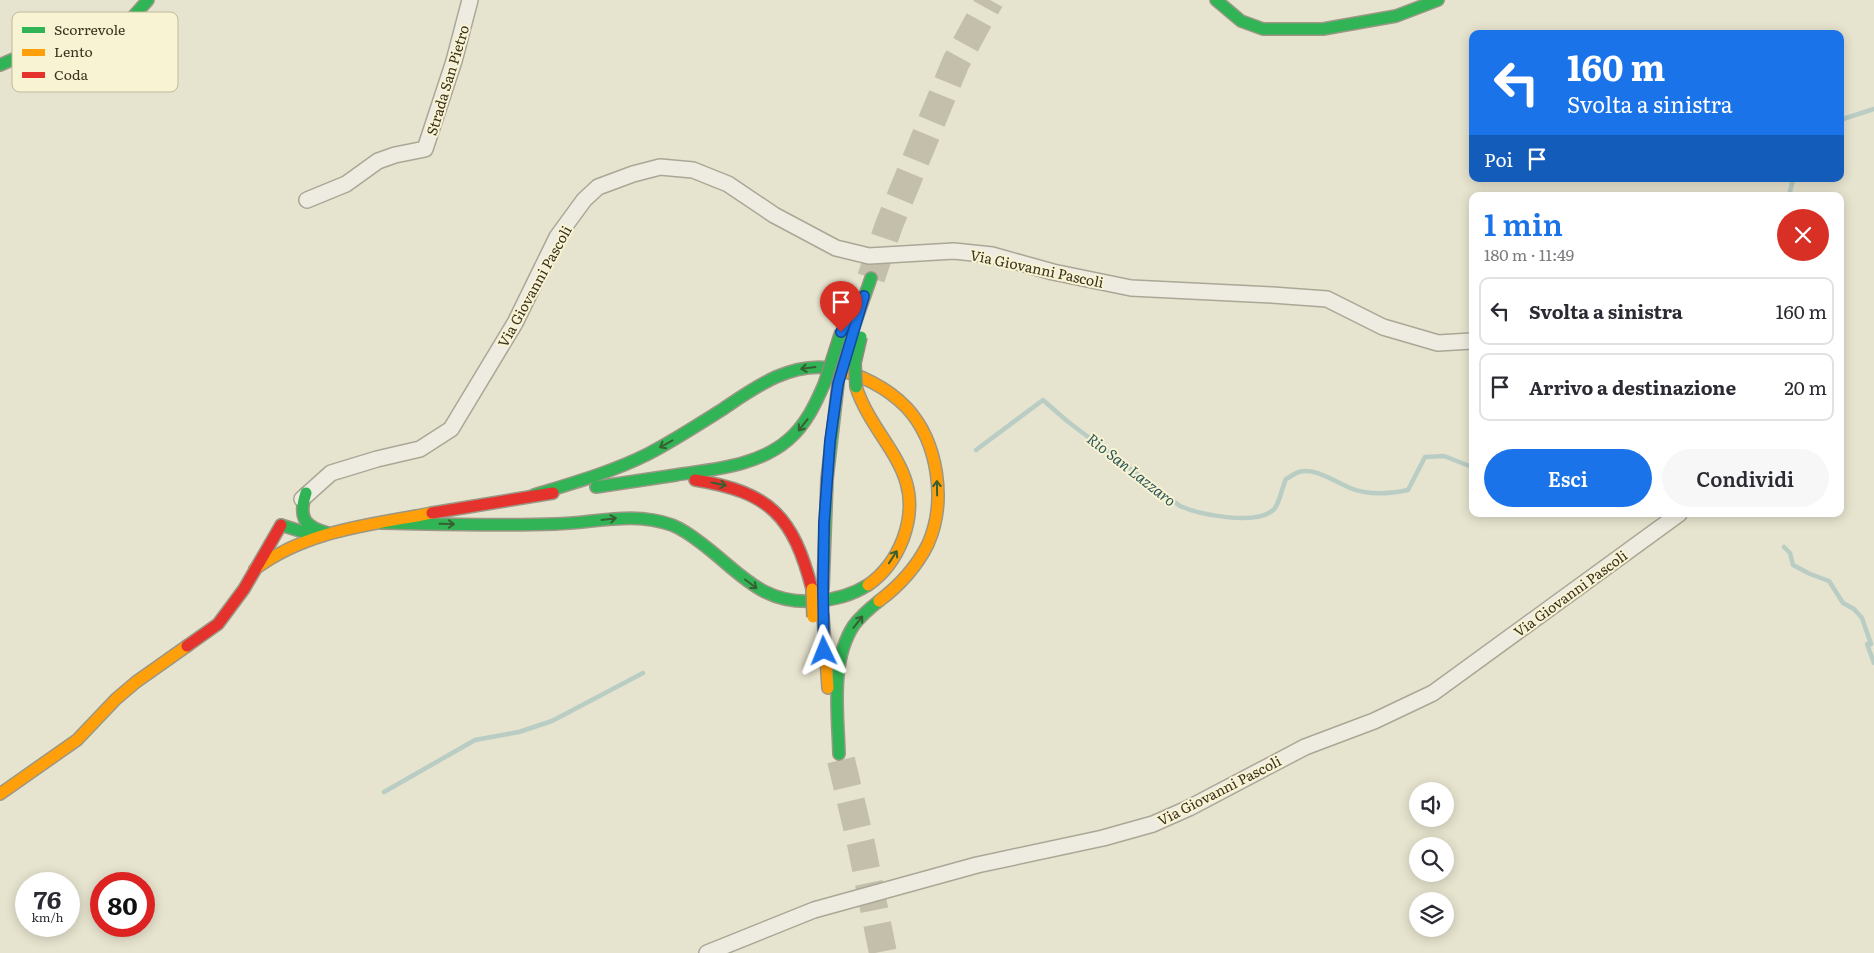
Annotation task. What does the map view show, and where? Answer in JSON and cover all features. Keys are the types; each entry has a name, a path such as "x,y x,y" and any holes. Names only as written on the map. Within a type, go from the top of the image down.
{"main road":[{"path":"137,12 148,0"},
{"path":"1216,0 1241,21 1263,28 1323,29 1396,16 1438,0"},
{"path":"0,65 12,60"},
{"path":"534,495 600,475 647,454 700,424 763,383 796,370 816,367 837,369 867,380 885,389 900,400 924,432 932,452 938,488 936,510 932,532 923,552 909,573 854,626 846,645 841,664 839,689 840,757 829,702 824,651 818,616 818,589 827,479 838,384 851,335 870,278"},
{"path":"281,525 291,537 308,538 485,503 733,466 762,457 776,450 797,432 814,409 825,382 851,335"},
{"path":"381,523 561,524 629,516 658,520 682,530 695,538 748,582 767,594 784,600 796,602 838,598 861,589 883,572 901,545 909,516 910,502 908,488 899,460 864,410 856,388 851,335"},
{"path":"618,484 689,480 734,487 751,493 764,501 788,526 803,554 818,589"},
{"path":"306,493 302,506 303,520 312,528 324,534"},
{"path":"281,525 310,534 324,534"},
{"name":"Via Giovanni Pascoli","path":"0,794 77,740 116,699 136,682 218,624 244,589 281,525"},
{"path":"255,569 280,551 308,538"}],"street":[{"name":"Strada San Pietro","path":"307,200 346,184 378,161 395,155 425,149 454,61 470,0"},
{"name":"Via Giovanni Pascoli","path":"281,525 306,493 331,473 420,449 452,429 515,322 557,237 584,200 598,187 633,174 660,167 694,170 728,184 774,215 836,248 869,256 954,251 992,255 1053,272 1131,288 1327,299 1383,327 1438,343 1469,341"},
{"name":"Via Giovanni Pascoli","path":"707,953 814,910 977,866 1103,838 1153,824 1189,808 1306,747 1374,721 1433,693 1674,517"}],"waterway":[{"path":"1844,119 1874,109"},
{"path":"1790,192 1792,182"},
{"name":"Rio San Lazzaro","path":"976,450 1043,400 1067,421 1180,506 1200,513 1240,518 1264,515 1272,511 1286,479 1299,472 1312,472 1326,476 1357,491 1379,494 1408,490 1425,457 1444,456 1469,466"},
{"path":"1784,547 1790,553 1793,565 1829,581 1843,603 1854,609 1862,618 1871,644 1867,644 1874,663"},
{"name":"Rio San Lazzaro","path":"384,792 475,740 519,732 552,721 643,673"}],"tunnel":[{"path":"871,278 889,225 956,62 990,0"},
{"path":"841,760 861,844 883,953"}],"traffic: fast":[{"path":"137,12 148,0"},
{"path":"1216,0 1241,21 1263,29 1323,29 1396,16 1438,0"},
{"path":"0,65 12,60"},
{"path":"851,335 871,278"},
{"path":"825,382 841,332"},
{"path":"856,387 855,363 861,337"},
{"path":"534,495 606,472 648,454 758,386 785,373 815,367 830,368"},
{"path":"596,487 720,468 763,456 788,440 800,428 814,406 825,382"},
{"path":"823,589 827,479 838,384"},
{"path":"306,493 303,509 305,520 313,528 328,533"},
{"path":"381,523 533,525 628,518 643,519 672,525 683,531 752,584 780,598 796,601 829,599 849,594 868,585"},
{"path":"281,525 310,534 320,535"},
{"path":"839,754 837,688 841,655 846,639 854,625 879,601"}],"traffic: slow":[{"path":"830,368 851,373 872,382 899,400 918,422 926,438 936,473 937,509 934,527 928,544 919,560 907,575 879,601"},
{"path":"856,387 865,407 896,459 904,476 909,495 909,515 900,546 884,570 868,585"},
{"path":"255,569 296,545 318,537 362,526 432,513"},
{"path":"812,589 813,617"},
{"path":"823,616 828,688"},
{"path":"0,794 77,740 116,699 136,682 187,646"}],"traffic: jam":[{"path":"695,480 721,485 742,492 760,501 774,512 786,526 796,543 805,564 812,589"},
{"path":"432,513 553,493"},
{"path":"187,646 218,624 244,589 281,525"}],"route":[{"path":"824,651 824,523 830,441 838,384 864,296 850,314 841,332"}]}
